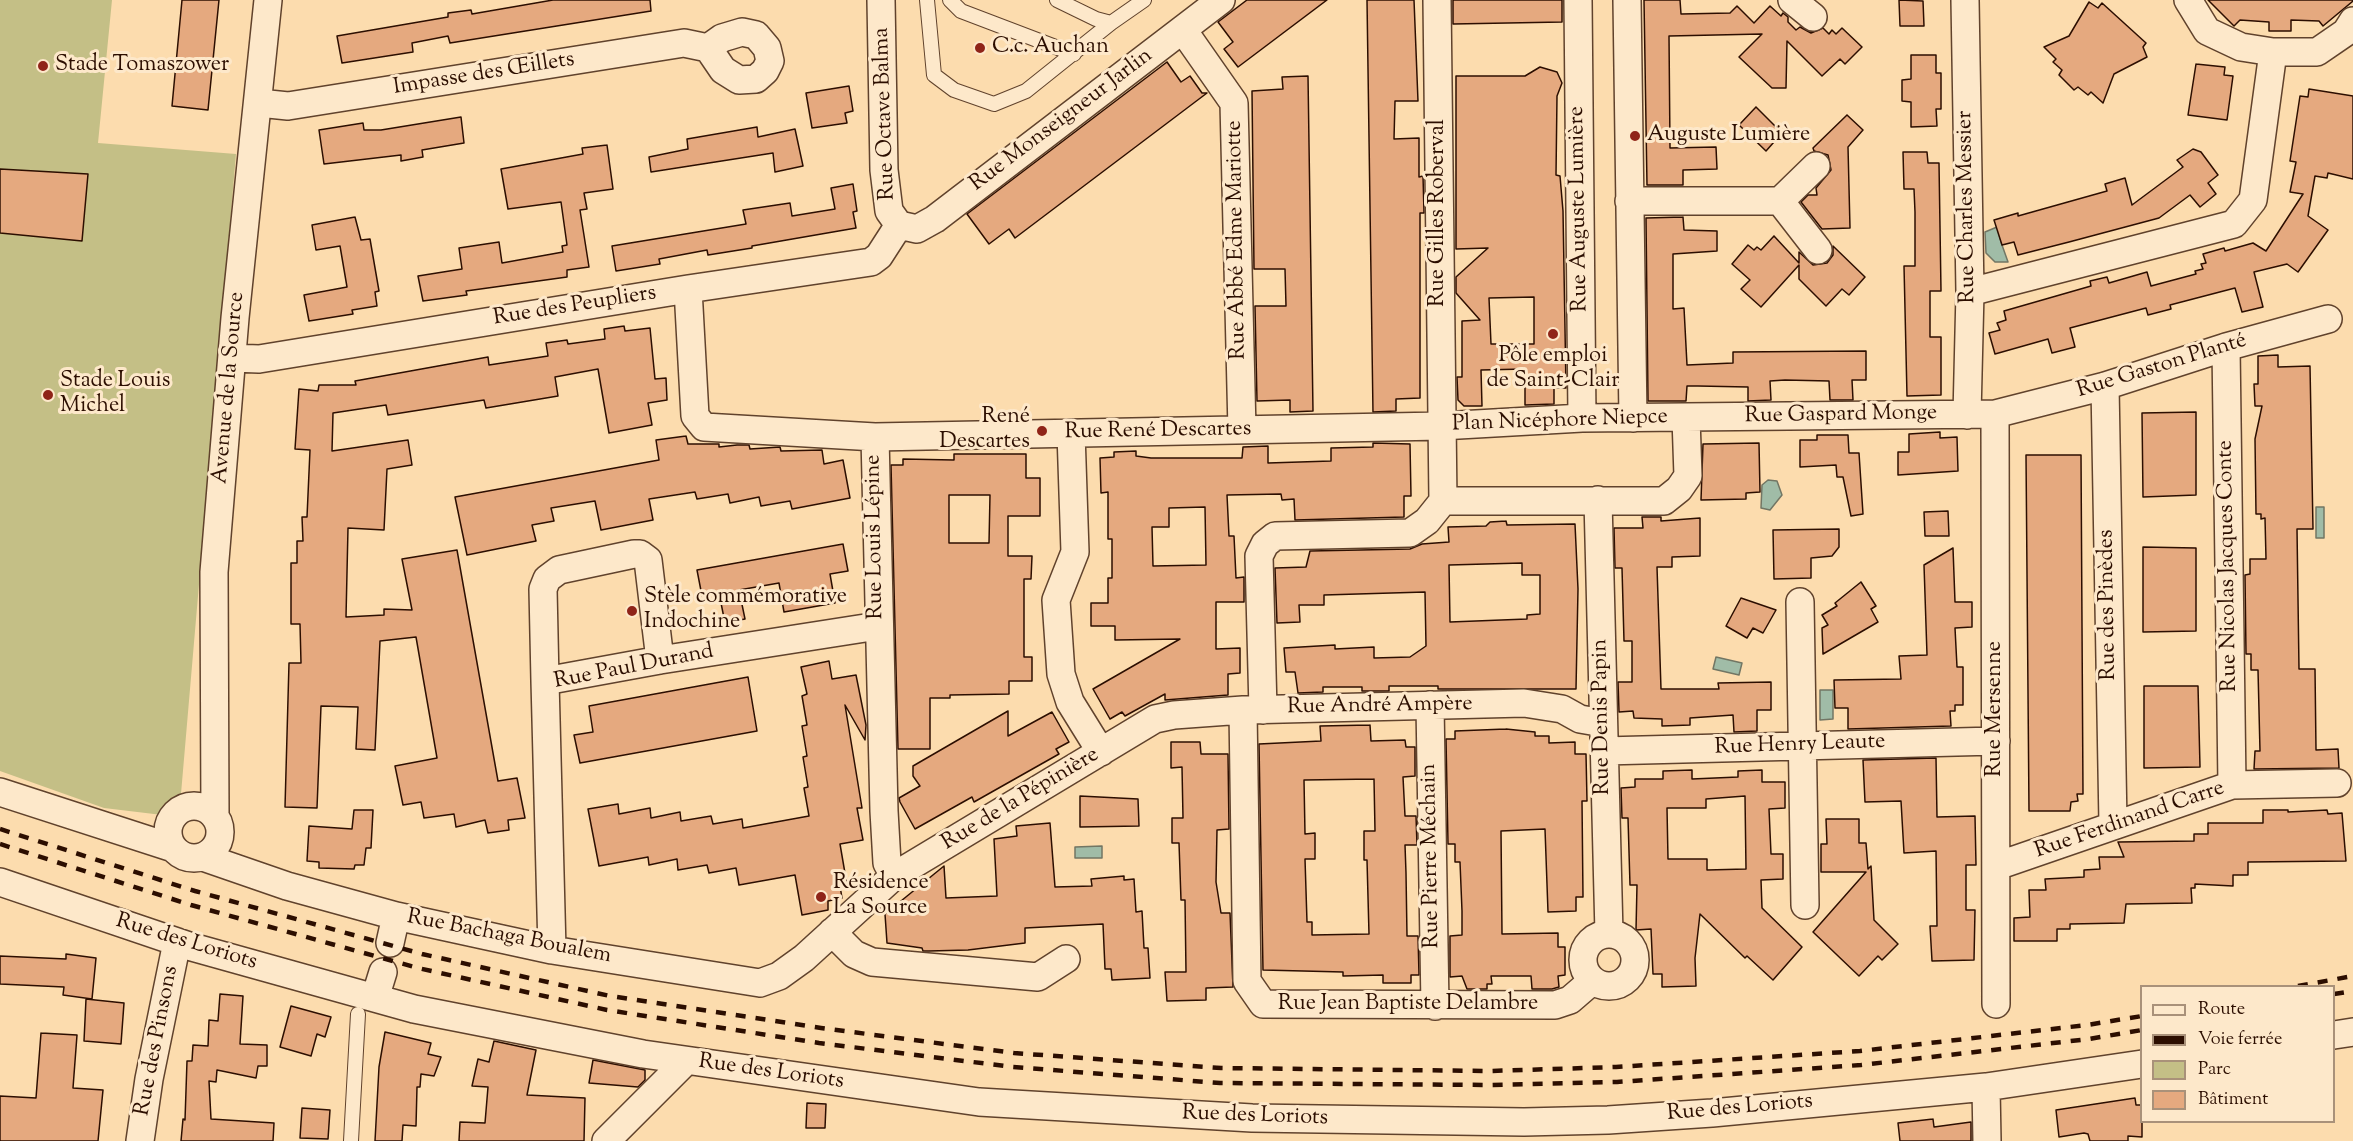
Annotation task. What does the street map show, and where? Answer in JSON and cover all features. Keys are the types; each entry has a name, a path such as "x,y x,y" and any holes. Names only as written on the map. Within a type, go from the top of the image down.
{"street":[{"name":"Avenue de la Source","path":"207,829 213,777 214,572 234,318 259,103 268,0"},
{"name":"Rue Octave Balma","path":"881,0 884,170 890,211 898,225"},
{"name":"Rue Monseigneur Jarlin","path":"898,225 917,229 935,219 1221,0"},
{"name":"Rue Gilles Roberval","path":"1437,0 1441,426"},
{"name":"Rue Auguste Lumière","path":"1578,0 1582,418"},
{"path":"1627,0 1633,418"},
{"path":"1792,0 1813,17"},
{"name":"Rue Charles Messier","path":"1965,0 1970,292 1967,415"},
{"path":"2188,0 2207,31 2241,47 2273,52 2316,52 2346,32 2353,21"},
{"name":"Rue Abbé Edme Mariotte","path":"1183,30 1234,103 1242,430"},
{"name":"Impasse des Œillets","path":"259,103 288,106 684,43 708,48"},
{"path":"1970,292 2234,224 2253,200 2273,52"},
{"path":"1629,201 1780,201 1816,166"},
{"path":"1780,201 1818,250"},
{"name":"Rue des Peupliers","path":"232,357 259,359 688,289 871,262 879,256 898,225"},
{"name":"Rue Louis Lépine","path":"688,289 695,416 704,427 875,437 878,627 887,863 894,876"},
{"name":"Rue Gaston Planté","path":"1995,414 2105,386 2226,347 2328,319"},
{"name":"Rue Nicolas Jacques Conte","path":"2226,347 2232,785"},
{"name":"Rue des Pinèdes","path":"2105,386 2113,824"},
{"name":"Rue Gaspard Monge","path":"1686,418 1995,414"},
{"name":"Rue Mersenne","path":"1995,414 1996,1004"},
{"name":"Plan Nicéphore Niepce","path":"1582,418 1686,418 1688,476 1679,489 1664,501 1443,501 1441,426 1582,418"},
{"name":"Rue René Descartes","path":"875,437 1441,426"},
{"path":"1071,433 1075,552 1056,600 1061,674 1070,702 1101,752"},
{"name":"Rue Denis Papin","path":"1598,500 1609,934"},
{"path":"1253,710 1259,556 1265,544 1275,536 1410,532 1427,520 1443,501"},
{"path":"545,681 543,589 547,579 559,570 634,554 644,556 650,567 660,660"},
{"path":"1800,602 1805,905"},
{"name":"Rue Paul Durand","path":"552,950 545,681 660,660 878,627"},
{"name":"Rue André Ampère","path":"1155,719 1253,710 1430,705 1545,705 1562,709 1580,719 1603,723"},
{"name":"Rue Pierre Méchain","path":"1430,705 1435,1006"},
{"name":"Rue Jean Baptiste Delambre","path":"1253,710 1247,981 1263,1004 1555,1005 1570,1000 1592,981"},
{"name":"Rue de la Pépinière","path":"779,976 894,876 1155,719"},
{"name":"Rue Henry Leaute","path":"1604,752 1996,741"},
{"name":"Rue Ferdinand Carre","path":"1997,866 2113,824 2232,785 2337,783"},
{"path":"0,792 119,830 171,837 177,812 207,829"},
{"name":"Rue Bachaga Boualem","path":"171,837 187,857 207,829 241,870 396,916 552,950 760,983 779,976"},
{"name":"Rue des Loriots","path":"0,882 366,1006 436,1014 686,1061 979,1102 1125,1112 1323,1130 1524,1122 1620,1130 1713,1113 1986,1087 2140,1064"},
{"path":"390,943 396,916"},
{"path":"832,932 854,954 872,962 1038,977 1066,959"},
{"path":"1609,934 1625,938 1632,946 1636,959 1634,972 1625,982 1615,987 1604,987 1592,981 1584,969 1583,958 1587,945 1595,938 1609,934"},
{"name":"Rue des Pinsons","path":"140,1141 149,1079 177,942"},
{"path":"366,1006 383,972"},
{"path":"2335,1035 2353,1032"},
{"path":"606,1141 686,1061"},
{"path":"1986,1087 1987,1141"}],"lane":[{"path":"927,0 934,75 954,90 994,104 1026,91 1111,23 1144,0"},
{"path":"950,0 961,12 1074,54"},
{"path":"1057,0 1096,19 1111,23"},
{"path":"351,1141 366,1006"}],"green space":[{"path":"0,0 112,0 98,143 236,154 179,817 104,808 0,771"}],"shaded area":[{"path":"1997,227 2008,262 1995,262 1986,253 1985,232"},
{"path":"1768,480 1777,481 1782,495 1770,510 1761,508 1762,485"},
{"path":"2316,507 2324,507 2324,538 2316,538"},
{"path":"1716,657 1742,663 1739,675 1713,669"},
{"path":"1820,690 1833,690 1833,719 1820,720"},
{"path":"1102,846 1102,858 1075,858 1075,847"}],"building":[{"path":"182,0 219,0 208,110 172,106"},
{"path":"553,0 650,0 651,11 450,43 448,36 412,43 413,52 342,63 337,36 448,17 448,13 471,10 472,14"},
{"path":"1247,0 1327,0 1238,67 1224,49 1233,42 1218,22"},
{"path":"1367,0 1414,0 1418,101 1395,101 1394,139 1419,138 1419,177 1423,176 1424,213 1420,213 1420,398 1396,399 1396,411 1373,412"},
{"path":"1453,0 1562,0 1562,22 1453,24"},
{"path":"1644,0 1680,0 1681,14 1730,13 1737,6 1754,23 1770,6 1781,16 1783,13 1788,17 1788,22 1796,30 1800,27 1811,33 1823,28 1829,34 1832,30 1836,34 1842,28 1862,47 1845,64 1840,59 1822,76 1787,41 1786,88 1772,88 1739,57 1762,34 1669,36 1670,148 1716,147 1717,169 1683,170 1683,185 1647,185"},
{"path":"1899,0 1923,1 1924,26 1900,26"},
{"path":"2208,0 2353,1 2323,26 2319,21 2291,20 2291,31 2269,31 2269,22 2240,20 2234,26"},
{"path":"2089,2 2098,8 2102,3 2146,43 2143,47 2147,57 2114,74 2103,103 2091,92 2088,95 2078,87 2074,90 2059,75 2062,70 2053,62 2056,59 2044,47 2069,36"},
{"path":"1911,55 1936,55 1936,73 1941,73 1941,109 1936,109 1937,126 1911,127 1911,102 1902,101 1902,80 1911,79"},
{"path":"1167,62 1181,82 1190,76 1202,93 1207,93 1015,238 1009,229 989,244 967,214"},
{"path":"2196,64 2225,67 2224,75 2233,76 2227,120 2188,115"},
{"path":"1540,67 1557,72 1562,83 1557,96 1556,175 1560,176 1563,211 1566,388 1554,388 1554,404 1525,405 1525,369 1481,370 1482,406 1464,406 1458,400 1457,377 1462,377 1462,321 1480,320 1456,293 1456,277 1488,248 1456,249 1456,76 1525,76","holes":["1534,297 1534,344 1491,344 1489,298"]},
{"path":"1308,76 1313,411 1290,412 1290,400 1257,401 1255,306 1286,306 1285,269 1254,269 1252,91 1283,89 1282,77"},
{"path":"849,86 853,111 845,113 847,123 812,128 806,93"},
{"path":"2309,89 2353,96 2353,179 2328,173 2327,178 2315,176 2308,216 2328,230 2298,272 2287,264 2254,272 2263,307 2242,312 2235,288 2170,305 2171,309 2148,315 2146,308 2070,328 2075,347 2052,353 2048,339 1995,354 1989,333 2000,330 1997,323 2006,320 2004,311 2091,286 2090,281 2107,277 2109,283 2147,272 2151,286 2196,274 2195,271 2203,269 2201,264 2206,263 2203,254 2224,248 2225,251 2253,243 2266,251 2303,194 2290,192 2296,162 2290,161 2300,96 2308,97"},
{"path":"1756,107 1782,133 1766,151 1739,125"},
{"path":"1847,115 1863,130 1848,147 1850,228 1822,229 1801,202 1808,195 1817,195 1816,188 1831,170 1828,155 1814,151 1813,148"},
{"path":"461,117 464,143 422,150 423,157 401,161 401,155 324,164 319,130 363,123 364,130 381,130"},
{"path":"757,127 758,137 795,129 803,166 775,172 773,153 651,172 649,157 688,149 687,139"},
{"path":"607,145 613,189 584,193 587,209 580,210 589,267 567,270 567,277 466,291 467,295 423,301 418,276 462,269 459,248 499,242 502,263 563,252 562,246 567,245 561,202 508,209 501,169 583,154 582,148"},
{"path":"2193,149 2201,152 2218,175 2208,183 2216,194 2200,207 2190,195 2159,218 2069,242 2018,255 2014,242 2002,245 1994,220 2018,213 2018,216 2107,191 2105,184 2125,178 2132,205 2183,167 2177,160"},
{"path":"1903,152 1927,152 1928,163 1939,163 1941,291 1930,291 1930,337 1941,337 1941,395 1907,396 1904,266 1915,266 1915,212 1914,189 1904,189"},
{"path":"0,169 88,174 82,241 0,233"},
{"path":"853,184 857,211 853,212 856,228 708,255 707,250 659,259 660,264 616,271 612,246 746,224 743,210 790,203 792,216 835,209 831,188"},
{"path":"355,217 361,240 370,239 379,291 375,292 377,306 352,310 353,314 309,321 304,295 347,287 340,246 316,250 312,225"},
{"path":"1683,217 1684,230 1717,231 1717,251 1673,254 1673,309 1684,308 1687,365 1733,363 1733,352 1866,351 1866,380 1852,380 1853,400 1830,400 1829,381 1785,380 1770,381 1771,400 1748,401 1748,387 1687,386 1686,401 1648,401 1646,218"},
{"path":"1774,236 1799,263 1799,252 1813,265 1827,263 1833,255 1833,246 1865,277 1849,295 1842,289 1826,306 1799,279 1799,265 1761,307 1741,289 1750,280 1732,264 1748,245 1754,250 1757,247 1761,250"},
{"path":"624,326 625,331 650,328 655,379 666,378 667,400 648,403 652,425 609,433 598,369 555,377 558,396 486,408 484,400 388,415 386,405 333,413 332,451 408,440 412,465 387,469 384,530 348,528 346,617 384,615 384,609 412,610 402,559 457,550 498,781 517,778 525,818 508,820 509,830 488,833 485,820 456,827 454,814 424,818 421,802 403,805 395,766 437,758 416,637 380,641 375,750 356,749 358,707 321,706 317,808 285,807 289,663 301,663 300,624 291,624 291,563 297,563 297,541 303,541 302,517 307,517 310,450 295,449 299,389 318,391 319,385 356,385 355,381 488,357 489,365 548,356 546,343 567,340 568,344 605,339 604,329"},
{"path":"2278,355 2278,367 2310,366 2313,529 2297,529 2299,669 2315,669 2316,750 2338,749 2339,768 2254,769 2255,751 2260,751 2258,670 2251,670 2251,654 2246,654 2245,575 2250,574 2250,559 2266,559 2265,518 2261,519 2261,514 2256,514 2255,439 2262,406 2255,406 2254,384 2258,384 2258,356"},
{"path":"2196,412 2196,495 2143,497 2142,413"},
{"path":"1940,432 1940,438 1957,437 1958,471 1898,475 1898,452 1909,452 1909,434"},
{"path":"1817,435 1848,435 1849,453 1859,453 1863,514 1851,516 1843,477 1837,477 1836,465 1800,467 1800,440 1817,440"},
{"path":"686,436 688,444 719,444 719,447 749,445 750,449 780,447 781,451 822,450 824,464 843,460 850,498 792,509 790,501 761,506 759,497 730,503 728,494 697,499 695,492 649,499 653,520 601,530 595,501 551,508 554,521 532,525 536,541 467,555 455,497 659,460 656,440"},
{"path":"1373,443 1410,444 1411,496 1404,496 1404,517 1295,520 1294,499 1282,500 1281,494 1227,495 1229,536 1234,536 1236,578 1244,577 1244,602 1216,602 1216,649 1240,648 1240,673 1228,674 1228,695 1165,700 1165,694 1125,716 1122,712 1110,719 1093,689 1180,639 1115,640 1115,626 1091,626 1091,603 1108,603 1108,578 1112,578 1112,539 1108,539 1108,492 1101,493 1100,458 1114,457 1114,452 1136,451 1136,456 1151,458 1242,458 1243,447 1268,446 1268,463 1331,461 1331,448 1373,447","holes":["1205,507 1206,565 1153,566 1152,527 1169,527 1169,508"]},
{"path":"1759,443 1760,492 1746,493 1746,499 1701,500 1703,444"},
{"path":"954,454 1026,454 1026,478 1040,478 1040,516 1008,516 1008,556 1032,556 1031,579 1024,579 1024,657 1032,657 1032,681 1009,681 1009,694 950,695 950,698 930,698 930,749 898,749 891,465 903,465 903,459 954,460","holes":["949,495 990,495 989,543 949,543"]},
{"path":"2026,455 2081,455 2083,794 2077,794 2078,801 2071,802 2070,811 2029,811"},
{"path":"1948,511 1949,536 1925,536 1924,512"},
{"path":"1642,517 1661,517 1661,521 1700,518 1700,556 1672,557 1672,567 1657,567 1661,689 1719,689 1718,683 1771,682 1771,710 1757,710 1757,731 1734,732 1733,715 1690,718 1690,725 1662,726 1662,719 1634,718 1633,711 1619,712 1618,682 1632,682 1632,641 1624,641 1622,568 1615,568 1614,528 1643,528"},
{"path":"1506,521 1507,525 1575,524 1578,589 1576,689 1438,689 1438,686 1389,686 1389,691 1362,691 1362,687 1323,687 1323,692 1298,693 1295,672 1286,672 1284,648 1335,645 1335,649 1374,647 1374,658 1410,657 1426,646 1425,592 1324,595 1324,605 1299,605 1300,622 1277,623 1275,568 1306,567 1310,551 1410,549 1422,544 1449,542 1448,527 1486,526 1490,522","holes":["1522,563 1522,575 1540,575 1540,614 1527,615 1527,619 1450,622 1449,565"]},
{"path":"1839,529 1839,547 1832,556 1811,558 1811,578 1774,579 1773,530"},
{"path":"843,544 848,571 830,574 835,603 784,612 779,583 739,590 745,619 725,623 719,593 702,596 697,570"},
{"path":"2143,547 2196,548 2196,631 2143,632"},
{"path":"1953,548 1955,602 1972,602 1972,627 1955,628 1957,667 1963,667 1963,705 1955,705 1955,711 1950,711 1951,726 1848,729 1848,708 1835,708 1834,680 1901,679 1899,656 1927,655 1924,565"},
{"path":"1861,582 1876,606 1871,609 1878,622 1823,654 1822,628 1828,625 1822,615 1837,606 1835,603"},
{"path":"1741,598 1776,610 1763,633 1753,628 1747,638 1726,626"},
{"path":"829,661 832,679 856,675 866,725 865,740 845,705 862,808 857,808 863,840 840,844 847,885 840,886 842,898 828,901 828,910 802,915 795,875 739,885 736,868 709,873 707,865 678,870 677,859 649,865 648,857 599,866 588,809 618,804 619,814 650,808 651,818 680,812 681,821 711,816 713,824 742,819 743,828 809,816 804,788 808,787 803,757 807,756 802,726 807,725 802,696 807,694 801,667"},
{"path":"748,677 757,731 580,763 574,735 593,732 589,706"},
{"path":"2144,686 2198,686 2200,767 2144,768"},
{"path":"1008,711 1008,736 1052,712 1069,742 1056,749 1059,754 974,802 972,797 915,829 899,798 920,786 913,776 913,766"},
{"path":"1370,725 1371,741 1405,740 1406,747 1415,747 1415,776 1403,777 1405,816 1416,816 1417,845 1405,845 1407,936 1418,936 1419,975 1411,975 1411,983 1383,983 1383,975 1343,976 1343,972 1263,970 1259,744 1321,741 1320,726","holes":["1374,779 1375,831 1364,831 1369,934 1312,935 1312,922 1307,922 1305,859 1315,859 1315,833 1305,834 1304,780"]},
{"path":"1506,729 1535,732 1535,736 1549,736 1549,743 1575,742 1575,754 1586,754 1587,801 1582,801 1583,897 1576,897 1576,911 1548,912 1545,829 1501,831 1502,934 1558,933 1558,947 1565,947 1565,975 1558,976 1559,987 1552,989 1532,989 1531,976 1491,976 1492,984 1487,984 1487,989 1467,989 1462,976 1450,977 1450,936 1462,935 1462,911 1460,862 1455,862 1455,844 1448,844 1446,739 1455,739 1455,731"},
{"path":"1171,742 1200,742 1201,754 1228,754 1229,829 1217,830 1216,882 1221,913 1230,913 1233,987 1206,988 1206,1000 1167,1001 1165,972 1186,972 1185,900 1181,900 1179,843 1172,843 1172,818 1183,818 1182,767 1171,768"},
{"path":"1936,758 1937,817 1975,816 1976,865 1966,865 1966,910 1975,910 1974,960 1932,961 1930,926 1937,926 1936,851 1904,853 1901,801 1865,802 1863,760"},
{"path":"1692,770 1692,779 1738,777 1738,771 1762,770 1762,782 1785,782 1785,808 1769,809 1771,854 1783,854 1783,879 1761,880 1762,908 1802,947 1773,980 1747,956 1745,958 1700,914 1695,958 1696,986 1662,987 1662,974 1653,974 1651,929 1636,930 1637,885 1630,885 1628,818 1622,818 1621,788 1635,787 1635,779 1663,779 1663,771","holes":["1745,796 1746,869 1707,870 1707,859 1668,859 1667,808 1706,808 1706,799"]},
{"path":"1080,796 1138,799 1139,826 1080,827"},
{"path":"354,810 373,810 371,848 366,848 364,865 355,865 354,869 319,868 319,862 307,861 309,826 352,829"},
{"path":"2263,810 2288,810 2288,812 2327,810 2328,814 2342,813 2346,861 2248,862 2248,875 2233,875 2233,886 2195,884 2195,888 2191,888 2192,903 2126,904 2124,923 2070,924 2070,929 2057,929 2057,941 2014,941 2014,918 2030,917 2029,890 2046,890 2045,879 2084,877 2084,870 2100,869 2099,857 2124,857 2118,842 2194,841 2194,834 2208,834 2208,823 2263,823"},
{"path":"1826,819 1859,819 1859,843 1866,843 1868,869 1871,866 1874,920 1898,944 1882,960 1878,956 1859,976 1813,932 1866,872 1821,872 1821,844 1827,844"},
{"path":"1050,823 1055,887 1092,886 1091,879 1124,876 1124,880 1134,879 1136,912 1142,911 1144,948 1148,948 1150,978 1112,980 1111,969 1105,969 1103,924 1025,928 1025,943 968,950 923,951 922,948 887,943 885,914 944,866 946,898 997,896 994,839 1017,836 1016,826"},
{"path":"66,954 96,958 92,999 63,995 64,987 0,984 0,956 66,959"},
{"path":"220,994 243,996 240,1044 267,1045 267,1066 258,1066 256,1078 217,1070 216,1082 209,1081 211,1119 274,1123 273,1141 181,1141 183,1119 185,1120 187,1061 192,1061 193,1045 208,1046 209,1020 218,1021"},
{"path":"86,999 124,1003 121,1044 84,1041"},
{"path":"291,1006 331,1017 325,1037 317,1034 311,1056 280,1047"},
{"path":"385,1032 431,1043 428,1054 441,1057 434,1076 421,1074 420,1087 417,1087 416,1126 403,1125 402,1141 375,1141 379,1067"},
{"path":"41,1033 77,1035 73,1088 103,1090 98,1141 0,1141 0,1096 36,1098"},
{"path":"494,1041 536,1050 527,1095 585,1098 584,1141 459,1141 460,1122 485,1123 488,1087 472,1086 478,1059 489,1062"},
{"path":"593,1060 645,1070 645,1080 638,1087 589,1083"},
{"path":"2135,1098 2136,1105 2140,1105 2142,1137 2128,1136 2128,1141 2090,1141 2088,1134 2084,1133 2059,1137 2056,1110"},
{"path":"807,1103 826,1104 825,1128 806,1128"},
{"path":"302,1108 330,1110 328,1139 300,1138"},
{"path":"1933,1119 1934,1127 1971,1122 1971,1141 1900,1141 1898,1123"}],"railway":[{"path":"0,829 195,891 422,954 610,996 821,1028 1014,1053 1221,1068 1490,1071 1616,1067 1860,1051 2087,1025 2140,1016"},
{"path":"0,844 191,905 418,968 607,1010 819,1043 1013,1067 1220,1083 1490,1085 1617,1082 1861,1065 2089,1039 2140,1030"},
{"path":"2304,985 2353,976"},
{"path":"2335,994 2353,991"}],"place":[{"name":"C.c. Auchan","path":"980,48"},
{"name":"Stade Tomaszower","path":"43,66"},
{"name":"Auguste Lumière","path":"1635,136"},
{"name":"Pôle emploi de Saint-Clair","path":"1553,334"},
{"name":"Stade Louis Michel","path":"48,395"},
{"name":"René Descartes","path":"1042,431"},
{"name":"Stèle commémorative Indochine","path":"632,611"},
{"name":"Résidence La Source","path":"821,897"}]}
